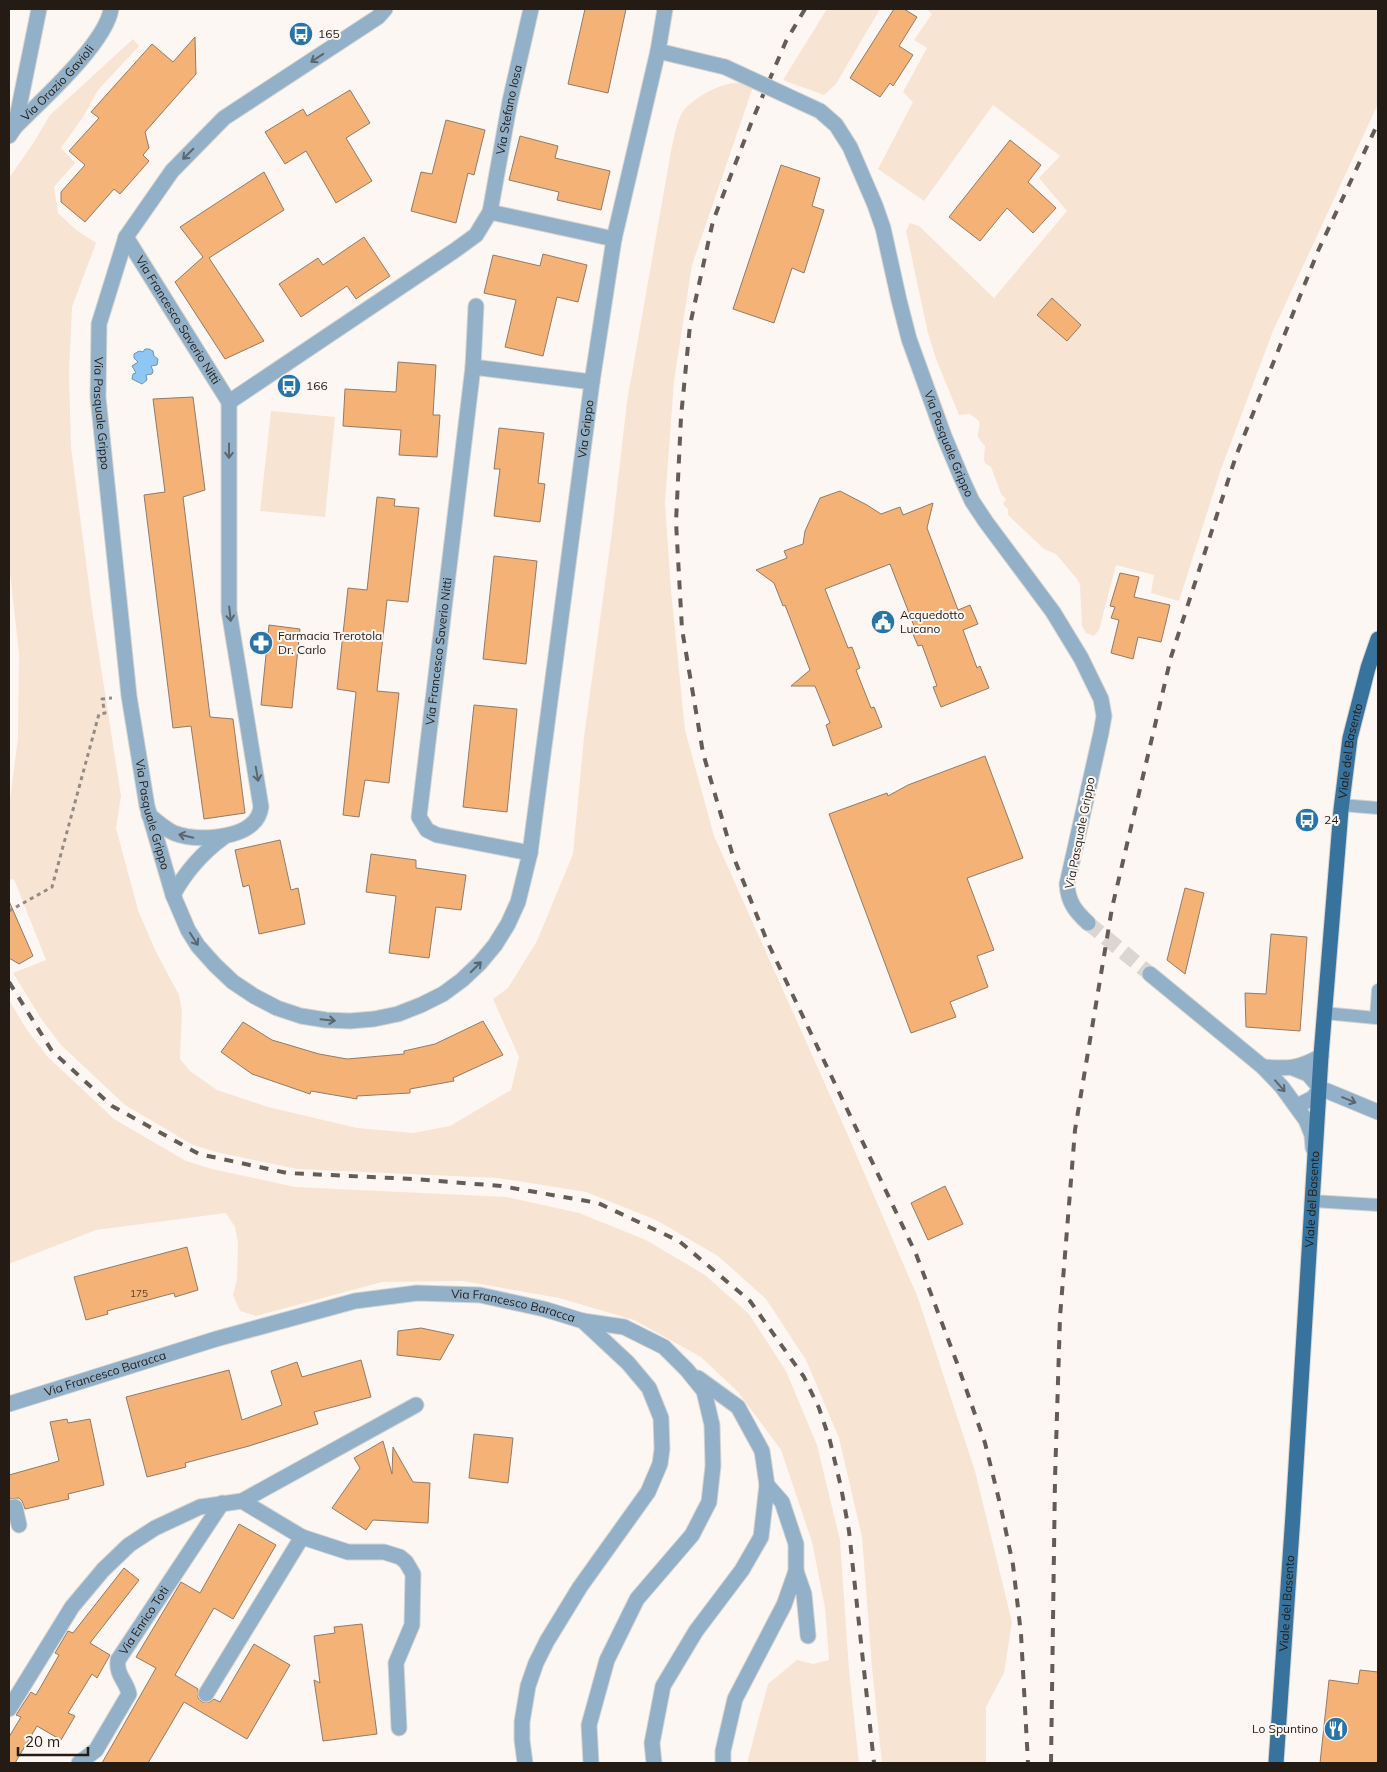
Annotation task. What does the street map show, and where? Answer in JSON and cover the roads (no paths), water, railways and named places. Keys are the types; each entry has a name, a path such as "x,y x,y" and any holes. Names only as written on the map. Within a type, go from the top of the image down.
{"main road":[{"name":"Viale del Basento","path":"1276,1763 1321,1056 1341,805 1350,738 1368,668 1378,640"}],"street":[{"name":"Via Orazio Gavioli","path":"12,132 39,9"},
{"name":"Via Orazio Gavioli","path":"12,132 80,60 99,36 111,9"},
{"name":"Via Pasquale Grippo","path":"385,9 378,17 322,55 224,118 172,170 126,237 100,324 98,397 130,696 149,815 173,895 188,930 198,946 233,982 254,996 277,1008 301,1016 326,1020 350,1021 398,1014 428,1002 462,980 495,945 508,924 518,902 530,853"},
{"name":"Via Stefano Iosa","path":"490,212 510,101 531,9"},
{"name":"Via Grippo","path":"530,853 592,382 614,238 658,51 665,9"},
{"name":"Via Pasquale Grippo","path":"658,51 725,67 820,110 836,125 850,147 883,228 909,339 944,436 972,501 1053,612 1101,698 1104,716 1102,733 1067,884 1070,901 1076,912 1088,923"},
{"path":"149,815 161,826 175,833 188,837 208,838 246,829 259,816 261,807 229,611 228,402 454,251 476,235 490,212 614,238"},
{"name":"Via Francesco Saverio Nitti","path":"126,237 228,402"},
{"name":"Via Francesco Saverio Nitti","path":"476,306 473,367 419,817 427,830 437,836 530,853"},
{"path":"473,367 592,382"},
{"path":"173,895 188,870 228,834"},
{"path":"1150,974 1263,1067 1297,1106 1306,1120 1312,1135 1315,1160"},
{"path":"1263,1067 1293,1068 1308,1064 1321,1056"},
{"path":"1293,1068 1308,1074 1320,1088 1378,1112"},
{"path":"1297,1106 1313,1098 1320,1088"},
{"name":"Via Francesco Baracca","path":"9,1404 216,1339 355,1301 417,1293 480,1295 544,1309 583,1321 628,1363 649,1388 661,1418 662,1449 660,1464 648,1492 580,1587 547,1641 536,1663 528,1686 523,1713 522,1740 525,1763"},
{"path":"583,1321 624,1327 664,1347 687,1370 704,1391 712,1425 712,1466 709,1502 692,1535 637,1599 607,1660 590,1724 591,1763"},
{"path":"654,1763 652,1743 663,1686 696,1631 742,1570 761,1538 767,1485 762,1451 738,1406 687,1370"},
{"path":"9,1709 72,1607 103,1570 129,1545 155,1528 200,1507 242,1501 416,1405"},
{"path":"767,1485 782,1502 796,1544 796,1571 804,1594 808,1636"},
{"path":"242,1501 302,1537 348,1552 384,1552 393,1554 406,1562 411,1568 412,1625 396,1663 399,1728"},
{"name":"Via Enrico Toti","path":"79,1763 96,1750 130,1694 117,1668 118,1660 222,1503"},
{"path":"9,1508 15,1507 19,1525"},
{"path":"206,1694 302,1537"},
{"path":"723,1763 723,1751 735,1699 784,1605 796,1571"}],"lane":[{"path":"1341,805 1378,808"},
{"path":"1324,1013 1377,1018 1378,990"},
{"path":"1313,1201 1378,1205"}],"water":[{"path":"145,349 153,351 154,356 158,359 157,365 151,366 152,374 146,375 147,380 142,384 132,379 133,374 136,373 132,366 138,362 134,358 134,354 139,351 143,352"}],"tunnel":[{"path":"1088,923 1150,974"}],"railway":[{"path":"805,9 786,41 713,221 690,325 681,417 676,522 682,629 703,753 732,853 767,941 916,1254 985,1443 1013,1565 1021,1634 1028,1763"},
{"path":"1051,1763 1055,1479 1060,1317 1075,1130 1112,908 1171,657 1236,456 1318,251 1378,123"},
{"path":"9,982 52,1051 112,1106 199,1154 287,1173 413,1179 501,1186 598,1203 679,1241 750,1301 804,1377 819,1408 830,1441 849,1531 874,1763"}],"place":[{"name":"165","path":"301,34"},
{"name":"166","path":"289,386"},
{"name":"Acquedotto Lucano","path":"883,622"},
{"name":"Farmacia Trerotola Dr. Carlo","path":"261,643"},
{"name":"24","path":"1307,820"},
{"name":"Lo Spuntino","path":"1336,1729"}]}
